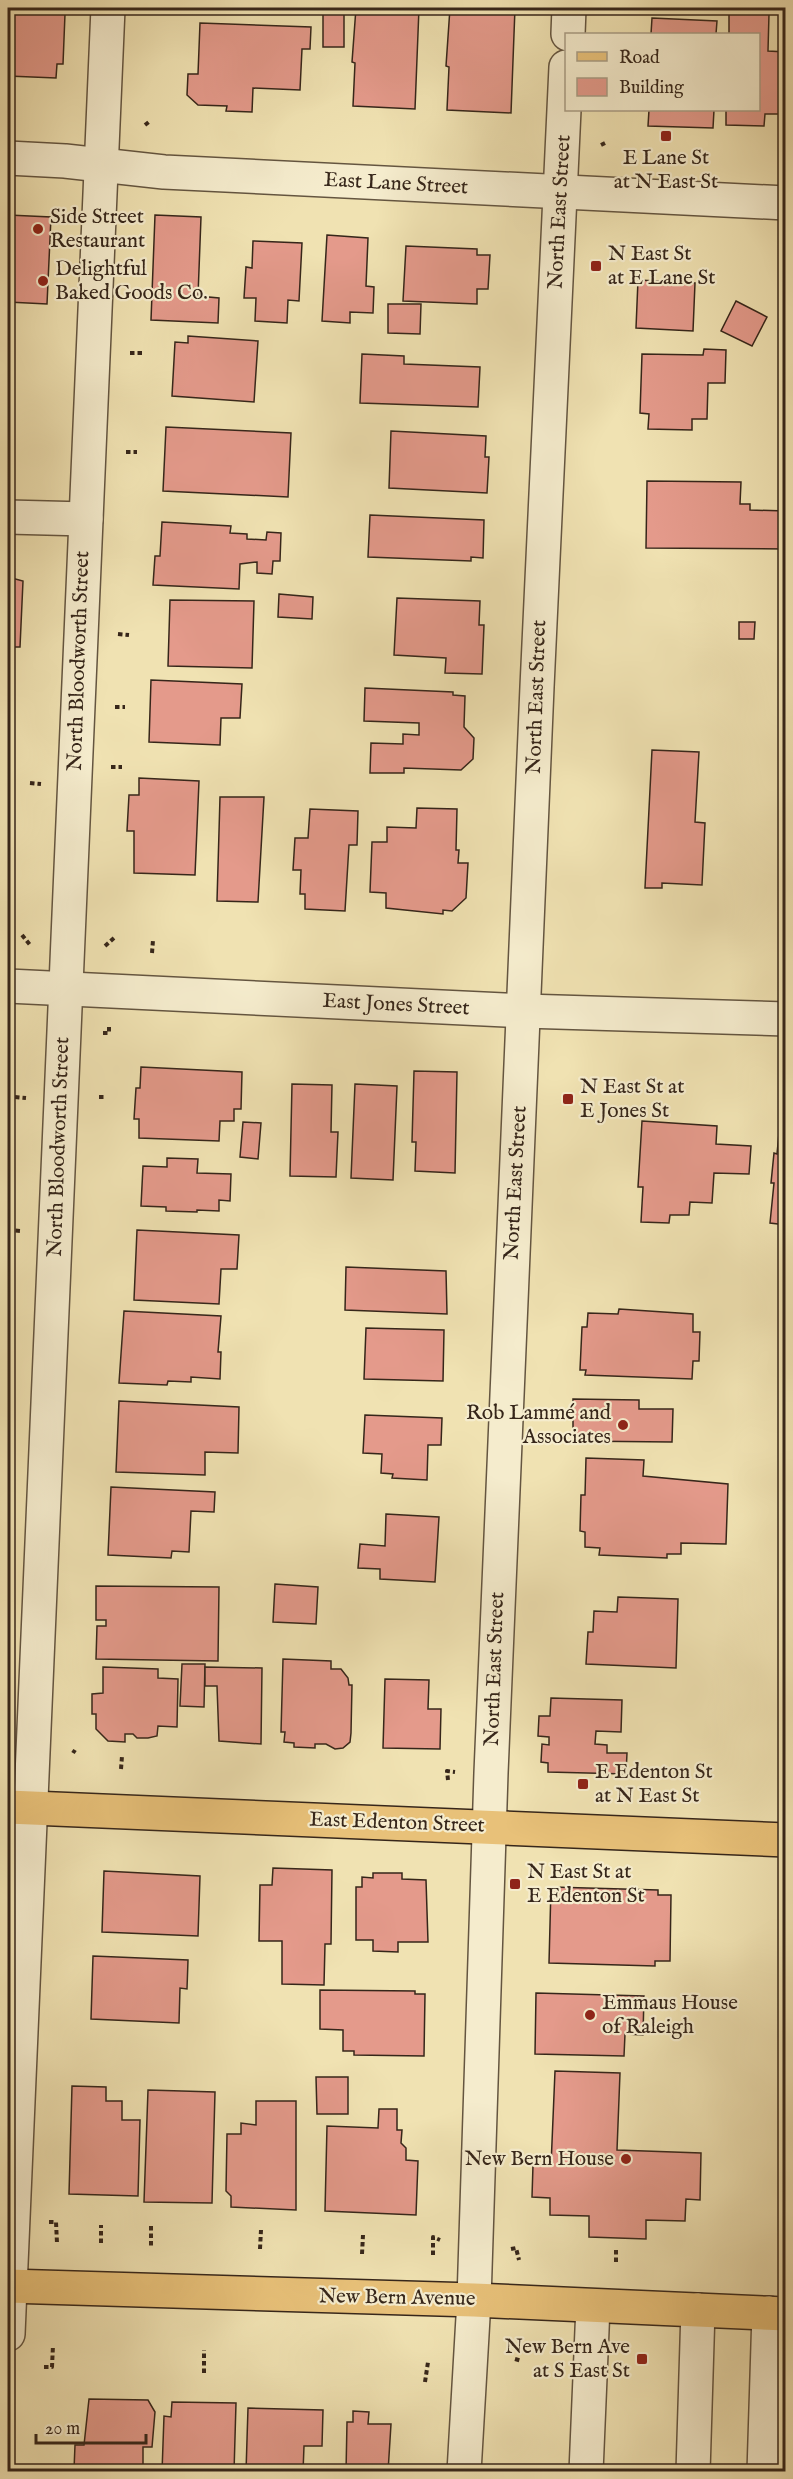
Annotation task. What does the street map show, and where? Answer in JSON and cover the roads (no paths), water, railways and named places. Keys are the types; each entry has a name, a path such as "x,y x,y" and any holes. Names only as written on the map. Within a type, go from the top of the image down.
{"main road":[{"name":"East Edenton Street","path":"19,1807 786,1840"},
{"name":"New Bern Avenue","path":"9,2286 248,2295 474,2300 777,2313"}],"street":[{"name":"North Bloodworth Street","path":"8,2334 19,1807 65,989 108,8"},
{"path":"568,33 569,8"},
{"name":"North East Street","path":"464,2472 474,2300 489,1827 565,103"},
{"name":"East Lane Street","path":"8,158 100,164 164,172 786,203"},
{"path":"8,517 86,519"},
{"name":"East Jones Street","path":"8,986 524,1011 786,1019"},
{"path":"586,2472 593,2306"},
{"path":"693,2472 698,2310"},
{"path":"764,2472 777,2313"}],"place":[{"name":"E Lane St at N East St","path":"666,136"},
{"name":"Side Street Restaurant","path":"38,229"},
{"name":"N East St at E Lane St","path":"596,266"},
{"name":"Delightful Baked Goods Co.","path":"43,281"},
{"name":"N East St at E Jones St","path":"568,1099"},
{"name":"Rob Lammé and Associates","path":"623,1425"},
{"name":"E Edenton St at N East St","path":"583,1784"},
{"name":"N East St at E Edenton St","path":"515,1884"},
{"name":"Emmaus House of Raleigh","path":"590,2015"},
{"name":"New Bern House","path":"626,2159"},
{"name":"New Bern Ave at S East St","path":"642,2359"}]}
